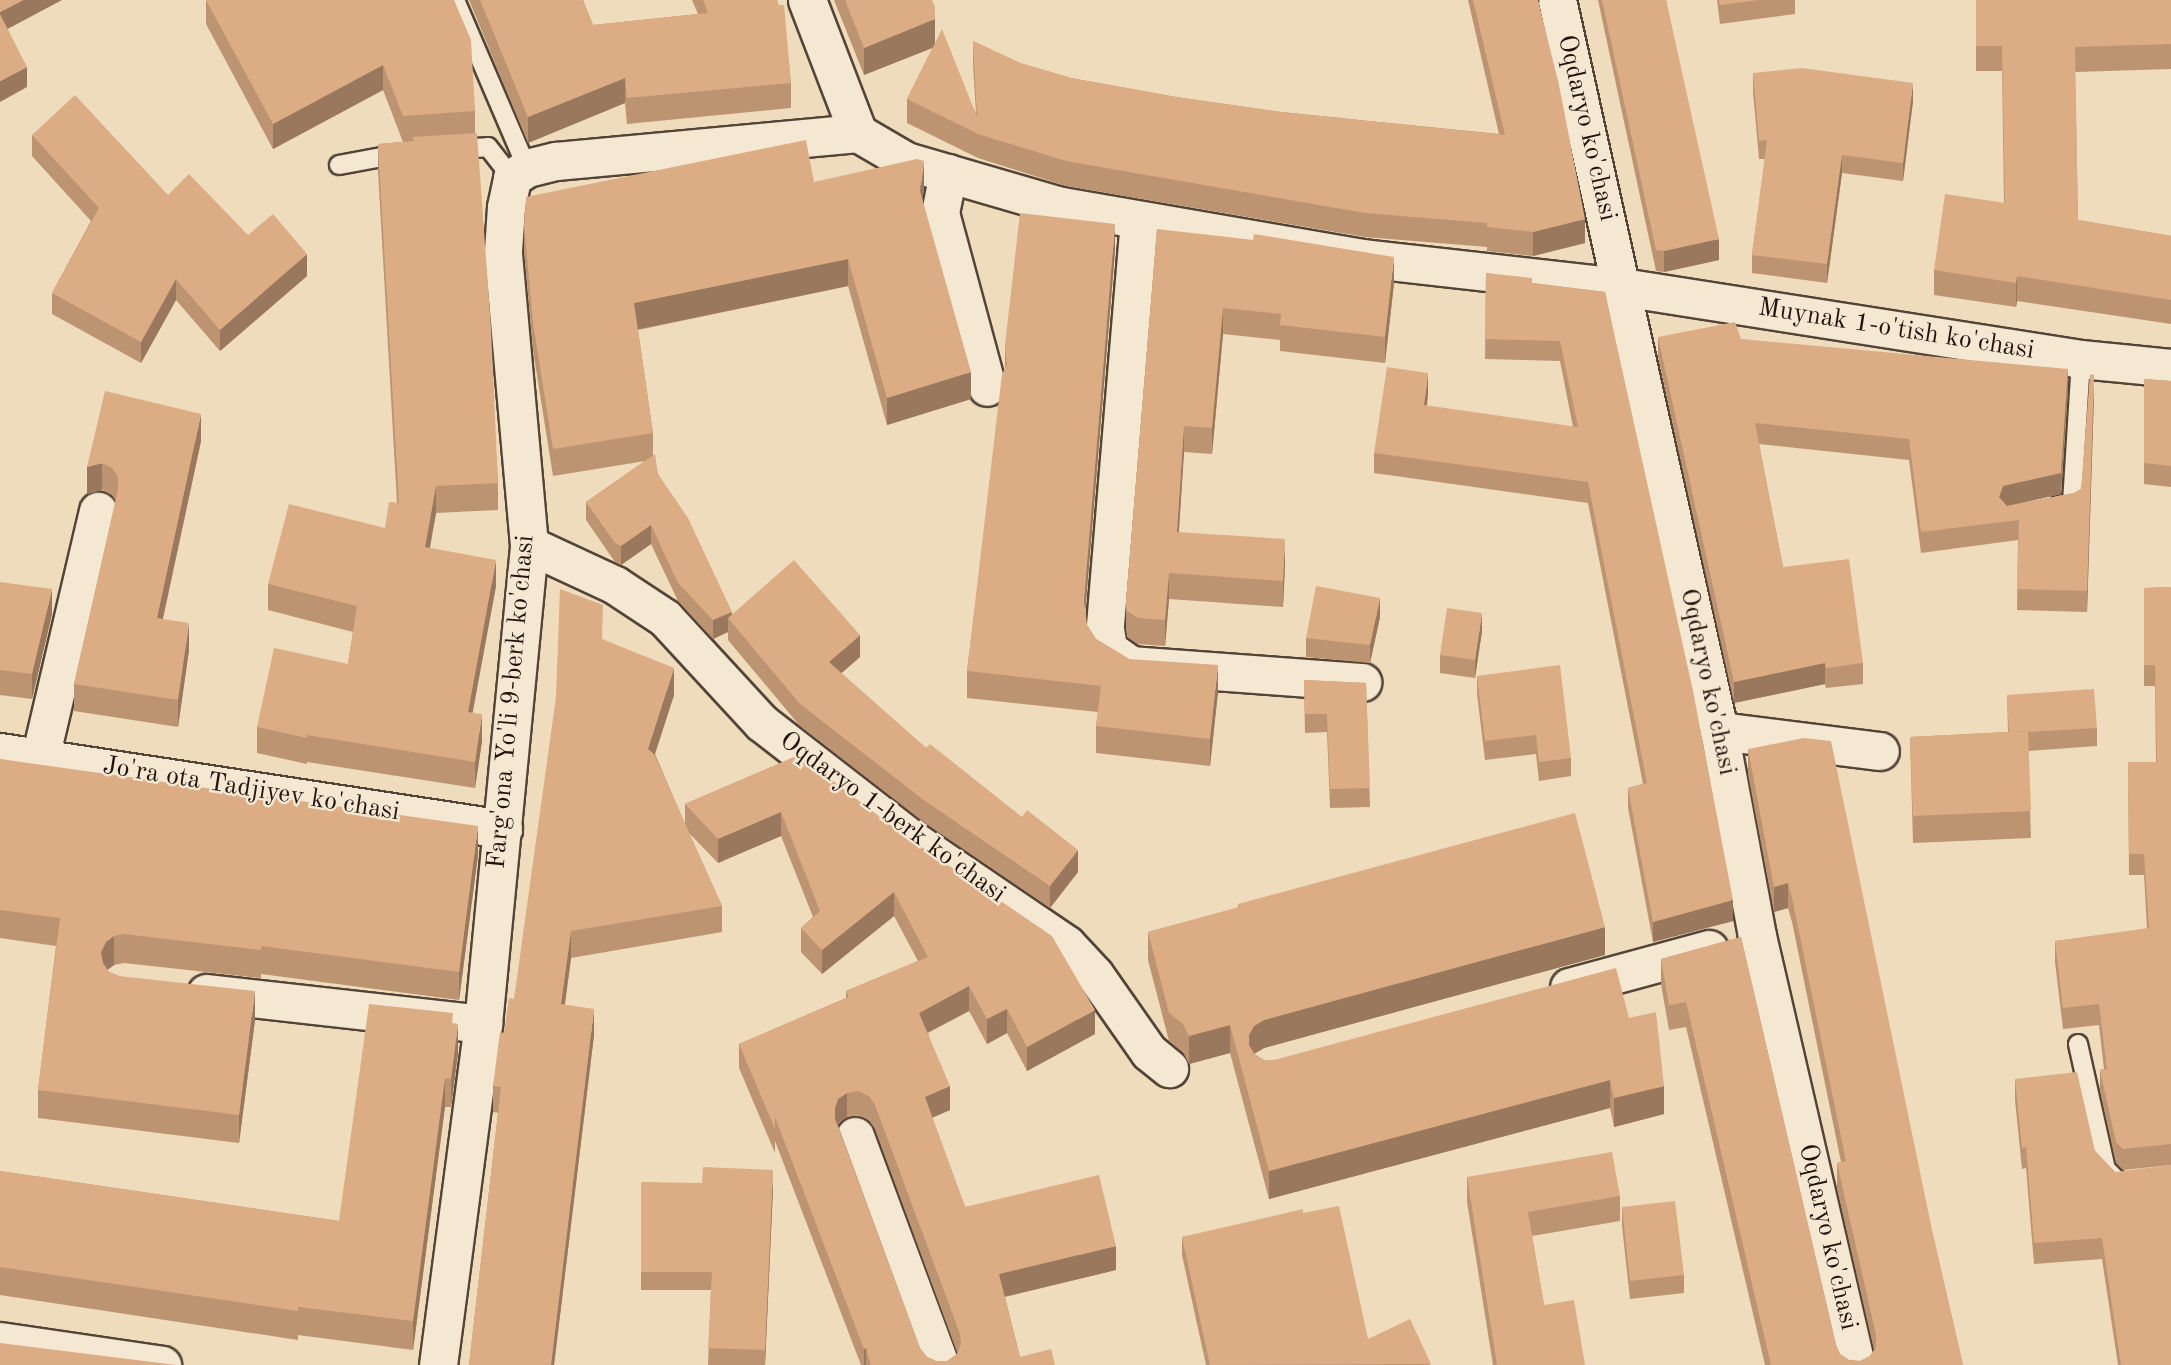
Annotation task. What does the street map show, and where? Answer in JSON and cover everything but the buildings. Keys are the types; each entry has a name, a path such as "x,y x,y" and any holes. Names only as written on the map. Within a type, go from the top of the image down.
{"street":[{"path":"520,173 555,161 858,133 807,0"},
{"name":"Oqdaryo ko'chasi","path":"1557,0 1718,731 1758,936 1856,1365"},
{"name":"Muynak 1-o'tish ko'chasi","path":"858,133 906,160 1061,206 1139,220 1362,258 1622,288 2081,359 2171,368"},
{"name":"Farg'ona Yo'li 9-berk ko'chasi","path":"438,1365 483,1024 528,545 503,251 506,207 520,173"},
{"path":"948,173 940,213 987,387"},
{"path":"1139,220 1105,629 1108,649 1131,665 1362,682"},
{"path":"40,758 98,511"},
{"name":"Oqdaryo 1-berk ko'chasi","path":"528,545 615,585 665,618 762,723 913,840 1066,944 1095,975 1118,1012 1149,1052 1168,1068"},
{"path":"1718,731 1880,751"},
{"name":"Jo'ra ota Tadjiyev ko'chasi","path":"0,752 503,829"},
{"path":"1533,997 1758,936"},
{"path":"177,990 483,1024"},
{"path":"855,1136 940,1365"},
{"path":"0,1341 162,1365"}],"lane":[{"path":"456,0 520,173"},
{"path":"437,150 488,146 520,173"},
{"path":"339,165 411,152"},
{"path":"2035,510 2072,503 2081,359"},
{"path":"2078,1044 2106,1169 2119,1182 2132,1180"}]}
